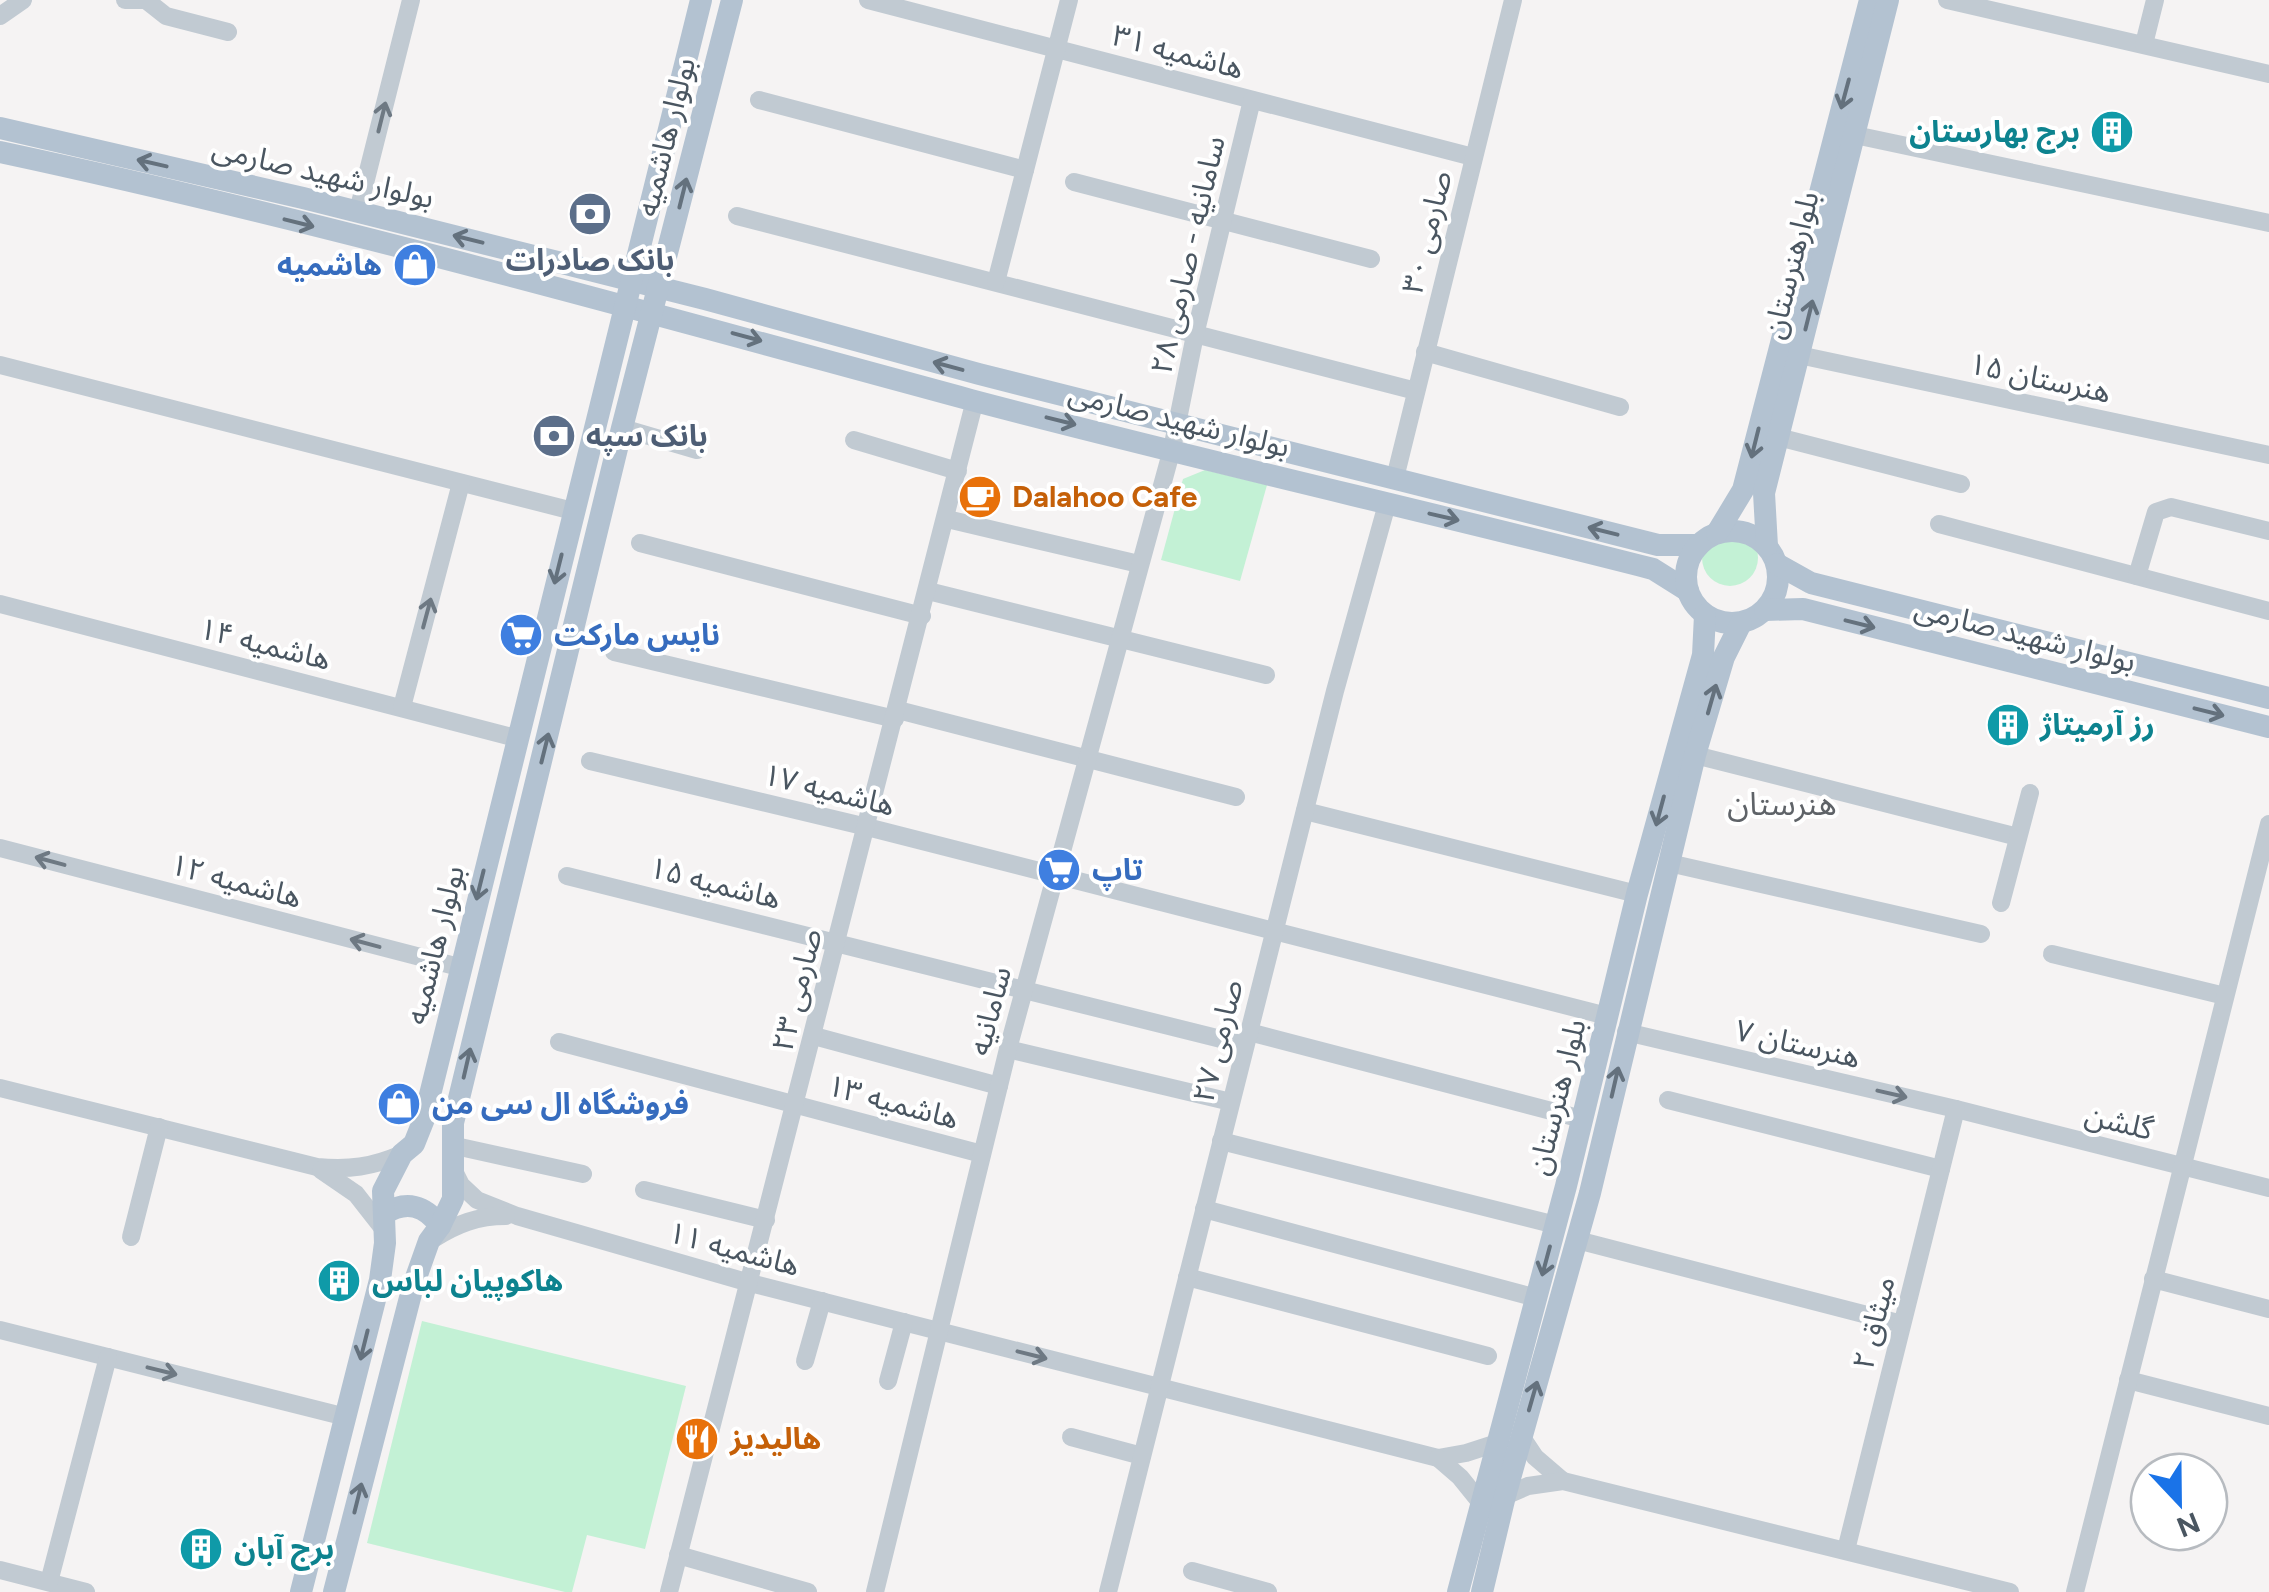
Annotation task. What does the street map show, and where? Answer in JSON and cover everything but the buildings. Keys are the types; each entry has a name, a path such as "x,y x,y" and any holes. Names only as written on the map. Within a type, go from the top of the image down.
{"main road":[{"name":"بولوار هاشمیه","path":"301,1592 380,1280 384,1191 402,1154 414,1144 424,1119 701,0"},
{"name":"بولوار هاشمیه","path":"334,1592 412,1286 453,1199 452,1156 469,1055 622,428 732,0"},
{"name":"بلوارهنرستان","path":"1708,539 1743,490 1870,0"},
{"name":"بلوارهنرستان","path":"1772,555 1764,493 1888,0"},
{"name":"بولوار شهید صارمی","path":"1,130 975,400 1653,569 1688,591"},
{"name":"بولوار شهید صارمی","path":"245,197 358,212 1658,545 1708,539"},
{"path":"1744,532 1772,555 1778,589 1765,610 1741,623 1705,615 1688,591 1687,567 1708,539 1744,532"},
{"name":"بولوار شهید صارمی","path":"1772,555 1810,583 2269,698"},
{"name":"بولوار شهید صارمی","path":"1765,610 1803,609 2269,728"},
{"name":"بلوار هنرستان","path":"1482,1592 1505,1496 1511,1439 1537,1298 1637,894 1703,656 1705,615"},
{"name":"بلوار هنرستان","path":"1458,1592 1481,1503 1511,1439 1577,1240 1696,754 1724,657 1741,623"},
{"path":"497,818 526,826"},
{"path":"1566,1186 1590,1192"},
{"path":"385,1223 395,1207 422,1208 434,1234"}],"street":[{"path":"125,0 147,0 166,16 228,32"},
{"path":"358,212 411,0"},
{"name":"هاشمیه ۳۱","path":"868,0 1474,157"},
{"path":"996,282 1069,0"},
{"name":"صارمی ۳۰","path":"1395,478 1513,0"},
{"path":"1947,0 2269,74"},
{"path":"2144,44 2154,0"},
{"path":"758,100 1025,170"},
{"name":"سامانیه - صارمی ۲۸","path":"1172,448 1252,100"},
{"path":"1855,135 2269,222"},
{"path":"1074,182 1371,259"},
{"path":"736,216 1416,391"},
{"path":"1425,352 1620,407"},
{"name":"هنرستان ۱۵","path":"1799,355 2269,456"},
{"path":"0,365 573,511"},
{"name":"صارمی ۲۳","path":"669,1592 975,400"},
{"path":"622,428 697,450"},
{"path":"1778,438 1961,484"},
{"path":"854,440 958,471"},
{"name":"سامانیه","path":"874,1592 1008,1049 1172,448"},
{"path":"402,707 460,483"},
{"name":"صارمی ۲۷","path":"1108,1592 1274,930 1386,504"},
{"path":"2136,576 2156,512 2162,508 2172,507 2269,531"},
{"path":"947,519 1139,564"},
{"path":"1938,524 2269,611"},
{"path":"640,543 922,616"},
{"path":"928,591 1266,675"},
{"name":"هاشمیه ۱۴","path":"0,604 516,738"},
{"path":"614,652 941,721 1236,797"},
{"path":"1696,754 2018,838"},
{"name":"هاشمیه ۱۷","path":"590,760 1607,1016"},
{"path":"2001,904 2030,792"},
{"path":"1305,811 1637,894"},
{"path":"2075,1592 2269,824"},
{"name":"هاشمیه ۱۲","path":"0,848 459,968"},
{"path":"1669,863 1982,934"},
{"name":"هاشمیه ۱۵","path":"567,876 1024,989 1582,1118"},
{"path":"2052,954 2225,996"},
{"name":"هنرستان ۷","path":"1626,1032 1956,1110"},
{"path":"814,1036 999,1086"},
{"name":"هاشمیه ۱۳","path":"559,1042 982,1154"},
{"path":"1008,1049 1231,1102"},
{"path":"0,1088 316,1167 360,1168 402,1154"},
{"path":"1668,1100 1941,1169"},
{"name":"گلشن","path":"1956,1110 2269,1188"},
{"name":"میثاق ۲","path":"1846,1550 1956,1110"},
{"path":"131,1237 159,1128"},
{"path":"1221,1141 1556,1225"},
{"path":"517,1216 477,1200 461,1185 452,1156 584,1174"},
{"path":"316,1167 356,1194 385,1223"},
{"path":"644,1190 766,1220"},
{"path":"1204,1209 1537,1298"},
{"path":"434,1234 485,1216 517,1216"},
{"name":"هاشمیه ۱۱","path":"517,1216 750,1283 1438,1458"},
{"path":"1577,1240 1902,1324"},
{"path":"1187,1277 1488,1356"},
{"path":"2153,1279 2269,1309"},
{"path":"804,1361 822,1301"},
{"path":"888,1382 904,1322"},
{"path":"0,1330 346,1417"},
{"path":"49,1582 108,1358"},
{"path":"2128,1380 2269,1416"},
{"path":"1071,1437 1142,1456"},
{"path":"1438,1458 1511,1439 1563,1481"},
{"path":"1438,1458 1481,1503"},
{"path":"1505,1496 1528,1486 1563,1481 2010,1592"},
{"path":"678,1555 808,1592"},
{"path":"0,1570 86,1592"},
{"path":"1192,1571 1268,1592"}],"green space":[{"path":"1205,470 1267,485 1240,581 1161,560 1183,479"},
{"path":"1730,530 1750,538 1758,558 1750,578 1730,586 1710,578 1702,558 1710,538"},
{"path":"422,1321 686,1386 645,1549 587,1535 572,1592 565,1592 367,1543"}],"place":[{"name":"برج بهارستان","path":"2112,132"},
{"name":"بانک صادرات","path":"590,214"},
{"name":"هاشمیه","path":"415,265"},
{"name":"بانک سپه","path":"554,436"},
{"name":"Dalahoo Cafe","path":"980,497"},
{"name":"نایس مارکت","path":"521,635"},
{"name":"رز آرمیتاژ","path":"2008,725"},
{"name":"تاپ","path":"1059,870"},
{"name":"فروشگاه ال سی من","path":"399,1104"},
{"name":"هاکوپیان لباس","path":"339,1281"},
{"name":"هالیدیز","path":"697,1439"},
{"name":"برج آبان","path":"201,1549"}],"district":[{"name":"هنرستان","path":"1782,804"}]}
